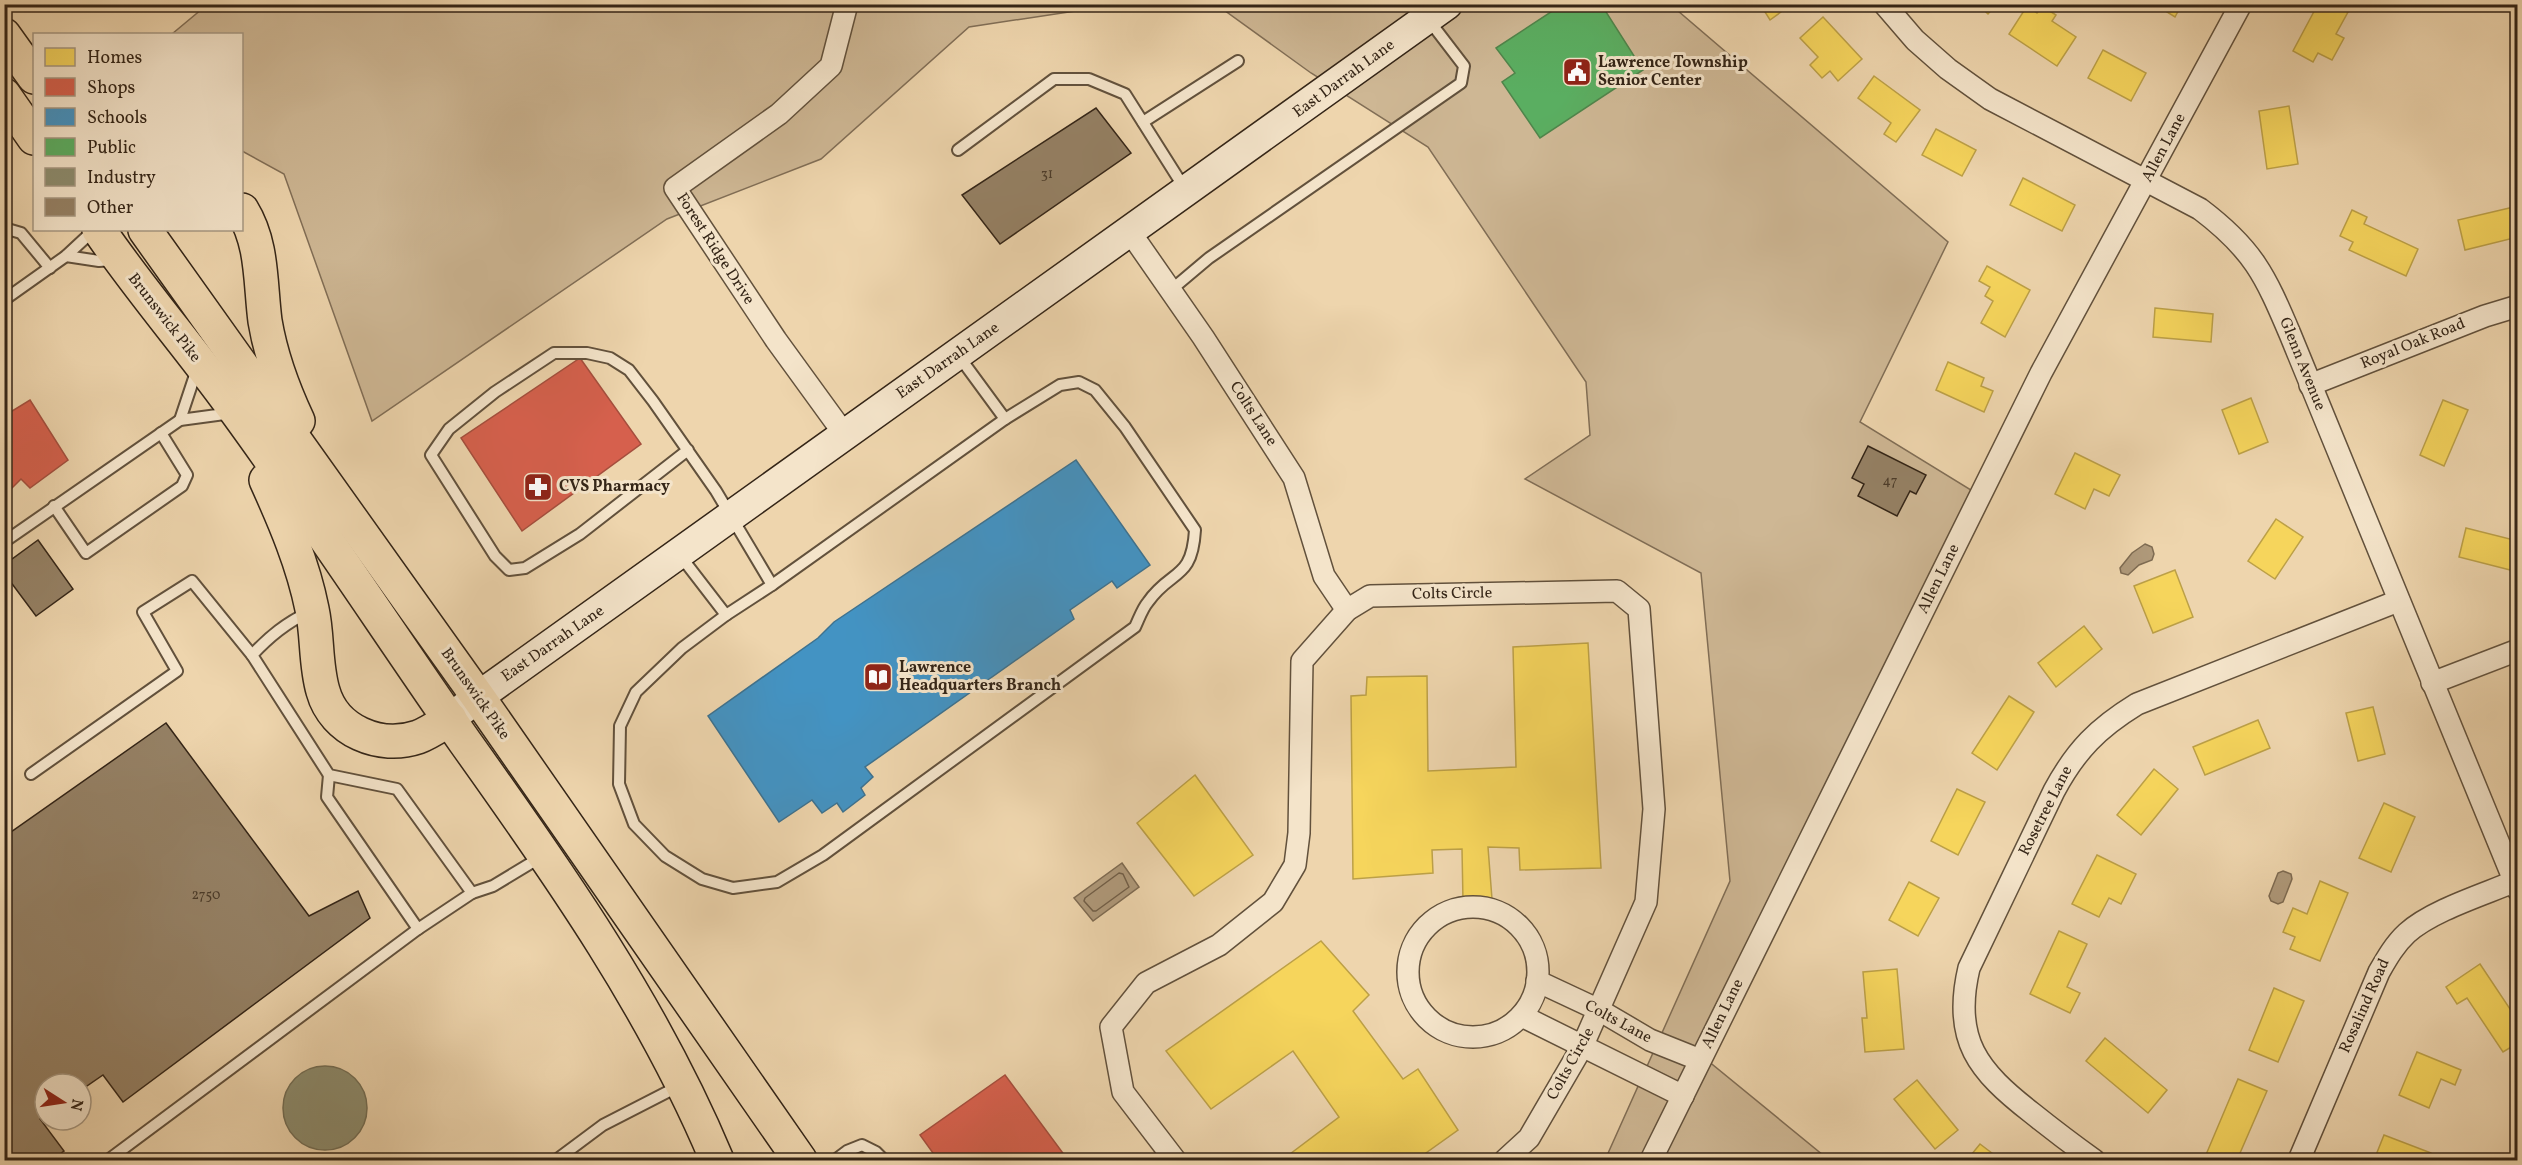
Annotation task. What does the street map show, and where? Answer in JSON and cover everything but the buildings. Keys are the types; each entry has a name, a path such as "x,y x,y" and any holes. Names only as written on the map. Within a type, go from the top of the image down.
{"main road":[{"path":"4,35 33,76"},
{"path":"4,95 33,137"},
{"path":"243,212 252,227 258,245 272,355 284,391 345,511"},
{"name":"Brunswick Pike","path":"100,231 237,412 544,855 620,970 663,1044 717,1161"},
{"name":"Brunswick Pike","path":"146,231 478,697 800,1161"},
{"path":"237,412 286,525 303,571 312,610 319,675 323,693 331,710 345,725 361,735 379,741 401,741 421,736 450,719"}],"street":[{"name":"Forest Ridge Drive","path":"845,435 776,340 675,188 779,114 831,66 847,4"},
{"name":"Glenn Avenue","path":"1884,4 1932,55 1990,99 2200,209 2226,229 2248,253 2266,280 2516,886"},
{"name":"Allen Lane","path":"1651,1161 2041,372 2241,4"},
{"name":"East Darrah Lane","path":"450,719 1438,11"},
{"name":"Colts Lane","path":"1130,232 1171,290 1294,478 1324,576 1347,610"},
{"name":"Royal Oak Road","path":"2310,385 2485,316 2517,306"},
{"name":"Colts Circle","path":"1175,1161 1123,1092 1111,1027 1146,983 1219,945 1273,902 1295,866 1299,833 1302,661 1347,610 1370,596 1617,591 1639,609 1654,809 1646,902 1582,1047 1529,1138 1505,1161"},
{"name":"Rosetree Lane","path":"2094,1161 1992,1080 1977,1060 1967,1037 1963,1016 1964,991 1969,968 2059,782 2085,743 2111,720 2137,704 2398,601"},
{"path":"2432,683 2517,650"},
{"name":"Rosalind Road","path":"2299,1161 2379,972 2390,952 2406,933 2426,920 2516,886"},
{"path":"1476,906 1497,910 1515,921 1529,936 1537,956 1537,981 1531,1002 1522,1016 1504,1030 1483,1037 1461,1036 1440,1029 1423,1014 1412,995 1408,973 1411,951 1421,932 1436,917 1455,909 1476,906"},
{"name":"Colts Lane","path":"1537,981 1599,1010 1650,1040 1700,1060"},
{"path":"1522,1016 1683,1096"}],"lane":[{"path":"1171,290 1209,258 1461,82 1464,66 1438,11"},
{"path":"1143,122 1238,61"},
{"path":"958,150 1054,79 1089,79 1125,94 1187,191"},
{"path":"4,228 21,233 50,268"},
{"path":"4,300 66,256 93,231"},
{"path":"66,256 99,261 119,259"},
{"path":"688,450 580,534 525,568 509,570 495,556 431,456 448,429 495,392 554,353 587,353 610,358 629,370 688,450 716,491 772,585"},
{"path":"958,354 1005,419"},
{"path":"180,420 199,364"},
{"path":"1079,382 1095,390 1125,427 1195,530 1194,550 1189,563 1148,601 1135,627 823,855 777,882 733,888 702,879 665,856 634,824 619,784 620,726 636,692 682,648 726,615 772,585 1005,419 1060,385 1079,382"},
{"path":"4,542 180,420 237,412"},
{"path":"54,506 86,553 182,486 188,475 161,432"},
{"path":"679,554 726,615"},
{"path":"31,774 177,671 143,612 192,581 252,655 328,775 327,797 418,929"},
{"path":"252,655 273,633 288,622 312,610"},
{"path":"328,775 397,789 472,893"},
{"path":"108,1161 418,929 472,893 493,886 544,855"},
{"path":"556,1161 603,1125 682,1084"},
{"path":"835,1161 847,1151 862,1145 876,1152 884,1161"}],"shaded area":[{"path":"208,4 1115,5 969,27 821,159 667,219 372,421 284,174 243,152 243,33 173,33"},
{"path":"1217,5 1671,5 1948,242 1860,422 1971,490 1696,1051 1829,1160 1605,1160 1730,881 1701,573 1525,479 1590,435 1586,382 1428,147 1311,73"}],"water":[{"path":"2145,544 2152,547 2154,554 2152,560 2139,565 2128,575 2121,573 2120,568 2132,553"},
{"path":"1122,863 1139,887 1093,921 1074,898"},
{"path":"2283,871 2291,874 2292,879 2283,902 2278,904 2271,901 2269,896 2278,873"}],"place":[{"name":"Lawrence Township Senior Center","path":"1577,72"},
{"name":"CVS Pharmacy","path":"538,487"},
{"name":"Lawrence Headquarters Branch","path":"878,677"}]}
